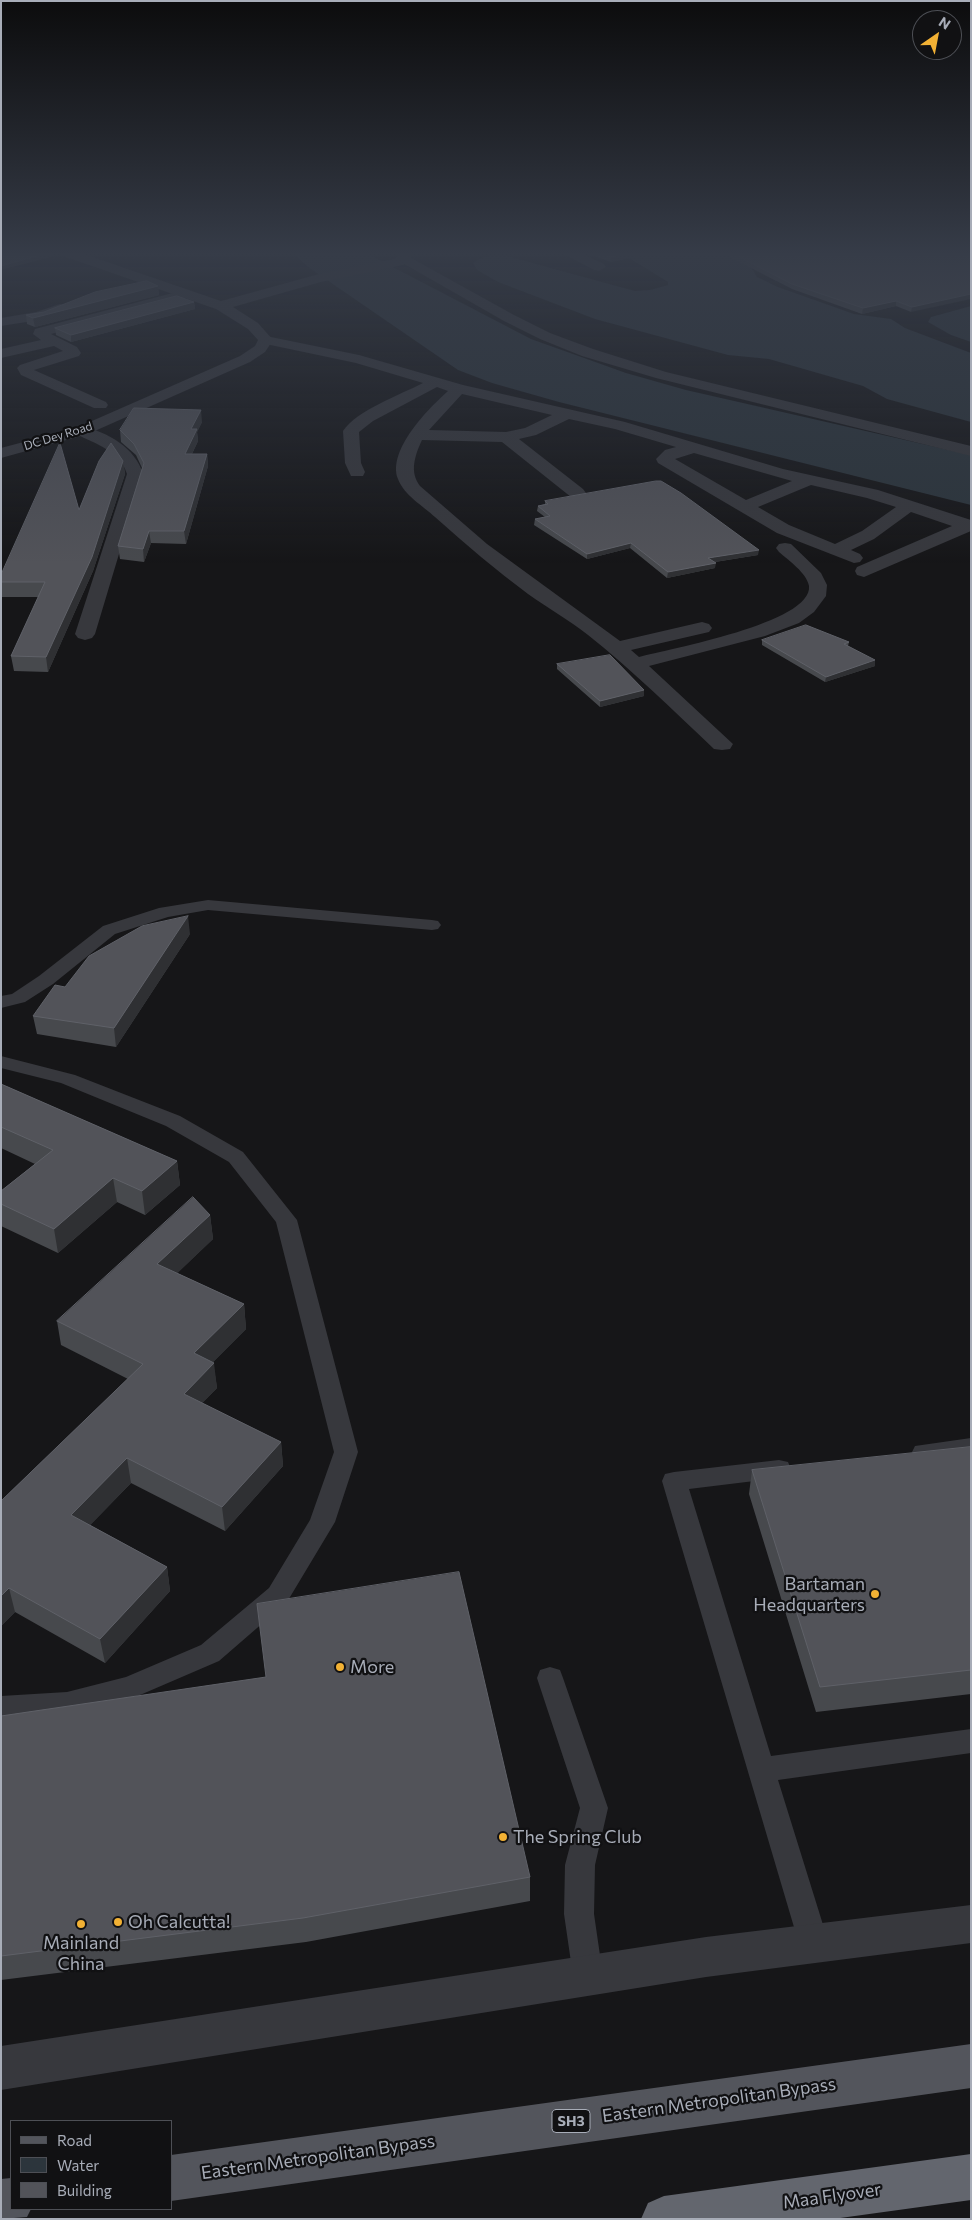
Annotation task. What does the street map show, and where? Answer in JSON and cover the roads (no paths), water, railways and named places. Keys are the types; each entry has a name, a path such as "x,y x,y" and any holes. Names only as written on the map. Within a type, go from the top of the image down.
{"highway":[{"name":"Maa Flyover","path":"664,2219 971,2177"}],"main road":[{"name":"Eastern Metropolitan Bypass","path":"172,2178 971,2066"}],"street":[{"path":"62,357 25,368 26,372 100,405"},
{"name":"DC Dey Road","path":"1,452 82,431 249,357"},
{"path":"347,357 459,389 620,425 807,481 872,494 969,525"},
{"path":"598,357 661,375 971,450"},
{"path":"357,472 353,463 350,431 367,418 436,382"},
{"path":"459,389 430,417 418,434 405,464 406,478 414,490 481,548 534,589 593,629 635,664 722,744"},
{"path":"418,434 506,437 530,432 566,414"},
{"path":"82,431 114,448 128,458 134,465 135,474 85,634"},
{"path":"506,437 577,493"},
{"path":"692,448 666,456 664,459 782,529 835,551 859,565 969,525"},
{"path":"744,507 807,481"},
{"path":"835,551 868,535 909,506"},
{"path":"635,664 758,632 792,619 818,596 818,585 812,573 785,548"},
{"path":"616,648 814,601"},
{"path":"1,2068 706,1957 971,1924"}],"lane":[{"path":"1,1002 18,998 109,930 165,912 208,905 432,925"},
{"path":"1,1062 68,1079 173,1121 236,1157 286,1220 346,1452 322,1522 278,1595 210,1653 121,1690 66,1704 1,1708"},
{"path":"898,1455 971,1447"},
{"path":"800,1467 674,1481 814,1944"},
{"path":"550,1678 594,1808 580,1865 579,1914 588,1976"},
{"path":"761,1770 971,1741"}],"water":[{"path":"438,357 580,357 626,373 686,390 971,455 971,505 559,402 492,383 458,370"},
{"path":"744,357 971,357 971,422 887,399 863,386 769,359"}],"place":[{"name":"Bartaman Headquarters","path":"875,1594"},
{"name":"More","path":"340,1667"},
{"name":"The Spring Club","path":"503,1837"},
{"name":"Oh Calcutta!","path":"118,1922"},
{"name":"Mainland China","path":"81,1924"}]}
